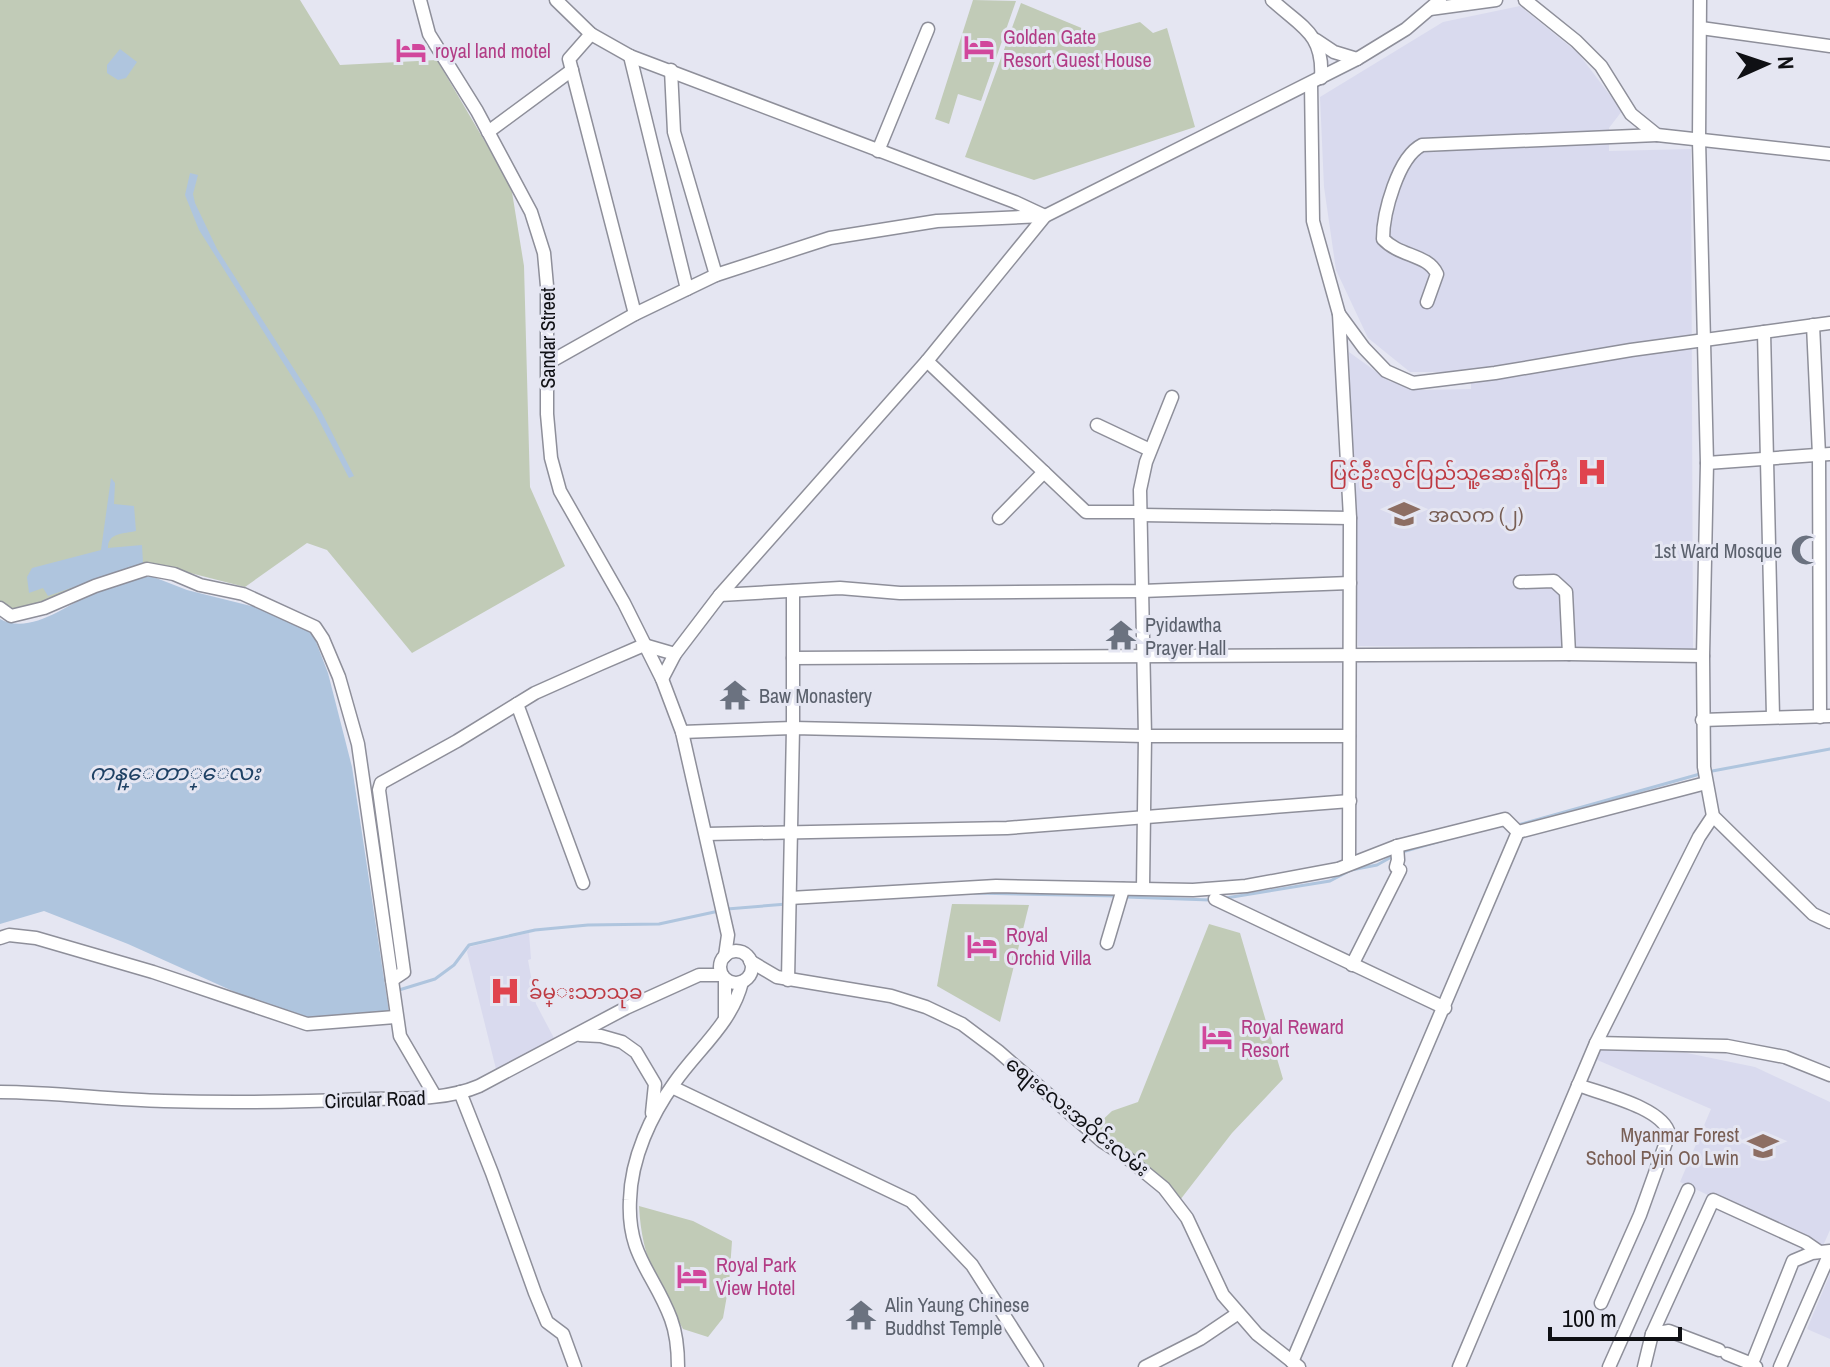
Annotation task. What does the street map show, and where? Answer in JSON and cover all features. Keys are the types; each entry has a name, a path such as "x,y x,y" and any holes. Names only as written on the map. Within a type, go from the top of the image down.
{"street":[{"name":"Sandar Street","path":"420,0 429,34 488,132 531,212 544,253 547,286 547,414 551,458 560,491 624,603 662,679 682,732 728,935"},
{"path":"556,0 591,34 630,56 1045,216"},
{"path":"1272,0 1316,40 1334,52 1357,59"},
{"path":"548,363 635,314 716,275 830,238 952,220 1045,216 1357,59 1406,29 1440,0"},
{"path":"1430,9 1496,0"},
{"path":"1525,0 1601,66 1631,114 1657,135"},
{"path":"1700,0 1699,140 1707,463 1702,720 1705,776 1713,816 1813,914 1830,922"},
{"path":"1701,28 1830,46"},
{"path":"878,151 928,29"},
{"path":"591,34 569,59 635,314"},
{"path":"1316,40 1322,62 1316,80 1313,221 1339,314 1350,518 1349,863"},
{"path":"630,56 687,289"},
{"path":"488,132 572,70"},
{"path":"671,70 674,132 716,275"},
{"path":"1427,302 1436,270 1422,260 1393,250 1383,239 1386,213 1406,158 1413,149 1422,145 1657,135 1830,154"},
{"path":"662,679 675,654 720,595 927,361 1045,216"},
{"path":"1339,314 1386,371 1413,383 1830,323"},
{"path":"1702,720 1825,716 1824,454 1813,325"},
{"path":"1764,332 1773,716"},
{"path":"927,361 1086,512 1350,518"},
{"path":"1143,888 1145,736 1140,490 1150,450 1172,397"},
{"path":"1097,425 1150,450"},
{"path":"1707,463 1824,454"},
{"path":"999,518 1044,472"},
{"path":"0,608 11,616 24,615 147,569 243,594 315,627 339,677 358,744 395,1017 400,1036 435,1096"},
{"path":"1520,582 1554,581 1566,592 1569,654"},
{"path":"720,595 840,588 900,593 1142,591 1350,583"},
{"path":"782,978 790,902 793,591"},
{"path":"392,980 404,972 379,790 381,783 535,693 644,645 675,654"},
{"path":"793,658 1703,656"},
{"path":"517,704 583,883"},
{"path":"682,732 793,728 1145,736 1349,736"},
{"path":"1514,828 1705,776"},
{"path":"706,834 1007,828 1350,801"},
{"path":"1459,1367 1596,1043 1699,837 1713,816"},
{"path":"790,902 996,886 1122,894 1143,888 1193,890 1246,886 1338,869 1349,863 1398,852 1505,819 1514,828"},
{"path":"1295,1365 1445,1008 1514,828"},
{"path":"1352,965 1400,870 1396,867 1398,852"},
{"path":"1107,943 1122,894"},
{"path":"1215,899 1445,1008"},
{"path":"652,1116 734,1007 751,971 746,957 728,935"},
{"path":"725,1018 724,977 720,964 728,935"},
{"path":"0,938 18,936 61,944 307,1024 395,1017"},
{"path":"699,975 732,952 782,978"},
{"name":"Circular Road","path":"0,1092 47,1092 167,1101 307,1101 435,1096 479,1086 626,1008 699,975 724,977"},
{"path":"724,977 731,982 782,978"},
{"name":"စျေးလေးအဝိုင်းလမ်း","path":"782,978 891,996 949,1016 974,1033 1103,1142 1164,1188 1187,1218 1223,1295 1237,1314 1295,1365"},
{"path":"577,1035 601,1036 622,1042 636,1052 655,1084 652,1116 629,1198 631,1232 641,1264 671,1318 678,1346 678,1367"},
{"path":"1596,1043 1727,1046 1785,1057 1830,1075"},
{"path":"1578,1085 1656,1114 1668,1127 1669,1134 1640,1215 1601,1303"},
{"path":"672,1087 911,1201 972,1265 1037,1367"},
{"path":"460,1092 547,1322 563,1334 575,1367"},
{"path":"1609,1367 1688,1190"},
{"path":"1644,1367 1652,1334 1713,1200 1826,1252"},
{"path":"1652,1334 1669,1331 1753,1367 1793,1261 1826,1252"},
{"path":"1780,1367 1826,1252"},
{"path":"1145,1367 1200,1339 1237,1314"}],"shaded area":[{"path":"1520,6 1578,53 1622,111 1609,128 1609,151 1691,149 1693,650 1358,646 1349,352 1389,381 1420,390 1471,389 1471,372 1410,372 1368,338 1336,270 1324,187 1320,97 1443,22"},
{"name":"ခ်မ္းသာသုခ","path":"529,933 531,959 528,960 536,1004 555,1040 496,1069 467,952 469,947"},
{"name":"Myanmar Forest School Pyin Oo Lwin","path":"1599,1049 1687,1053 1755,1067 1830,1102 1830,1230 1822,1248 1680,1182 1711,1109 1595,1059"},
{"path":"1830,1274 1830,1339 1807,1329"}],"green space":[{"path":"0,0 300,0 340,65 437,60 511,186 524,266 530,487 565,566 412,653 327,550 307,543 245,587 151,563 13,613 0,604"},
{"name":"Golden Gate Resort Guest House","path":"973,0 1016,1 981,101 958,94 949,124 935,119"},
{"path":"1021,3 1096,34 1140,22 1153,33 1167,28 1195,127 1034,180 965,157"},
{"name":"Royal Orchid Villa","path":"952,904 1029,905 1000,1022 937,986"},
{"name":"Royal Reward Resort","path":"1209,924 1240,933 1283,1079 1232,1133 1180,1200 1170,1187 1096,1126 1112,1111 1138,1102"},
{"name":"Royal Park View Hotel","path":"639,1206 693,1221 732,1241 723,1318 708,1337 683,1329 666,1298 648,1257"}],"water":[{"path":"120,49 137,62 126,78 118,80 107,73 107,65"},
{"path":"190,173 198,175 193,194 195,203 217,249 321,411 354,476 349,478 315,413 199,230 185,195"},
{"path":"111,478 115,483 114,504 134,506 136,531 114,536 108,548 142,545 143,563 48,596 43,588 29,593 27,577 32,568 101,550"},
{"name":"ကန္ေတာ္ေလး","path":"151,576 187,590 251,606 261,605 303,625 313,634 328,673 352,767 389,1012 302,1022 128,944 44,911 0,924 0,619 23,624 35,621 106,588"}],"waterway":[{"path":"1707,772 1830,749"},
{"path":"1518,825 1700,774"},
{"path":"1402,852 1444,840"},
{"path":"1226,898 1330,881 1351,870 1377,865 1395,855"},
{"path":"974,893 1118,896"},
{"path":"1126,897 1210,900"},
{"path":"727,909 787,904"},
{"path":"399,990 435,979 454,965 469,945 535,930 588,925 659,924 719,911"}],"place":[{"name":"Golden Gate Resort Guest House","path":"979,47"},
{"name":"royal land motel","path":"411,50"},
{"name":"ပြင်ဦးလွင်ပြည်သူ့ဆေးရုံကြီး","path":"1592,472"},
{"name":"အလက (၂)","path":"1404,514"},
{"name":"1st Ward Mosque","path":"1806,550"},
{"name":"Pyidawtha Prayer Hall","path":"1121,635"},
{"name":"Baw Monastery","path":"735,695"},
{"name":"Royal Orchid Villa","path":"982,946"},
{"name":"ခ်မ္းသာသုခ","path":"505,991"},
{"name":"Royal Reward Resort","path":"1217,1037"},
{"name":"Myanmar Forest School Pyin Oo Lwin","path":"1763,1146"},
{"name":"Royal Park View Hotel","path":"692,1276"},
{"name":"Alin Yaung Chinese Buddhst Temple","path":"861,1315"}]}
